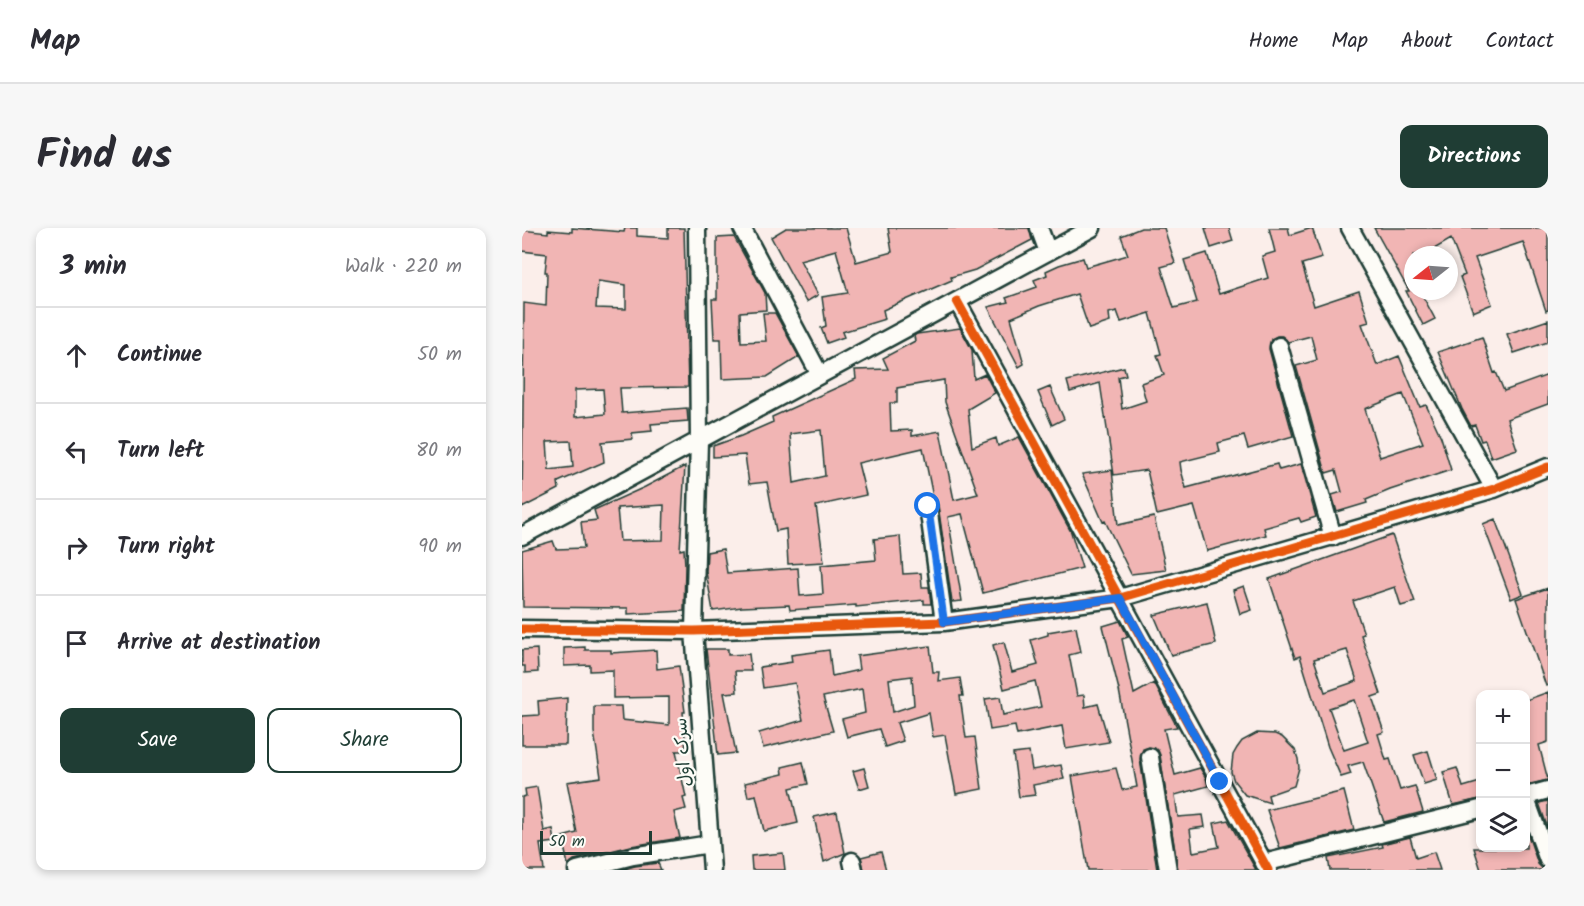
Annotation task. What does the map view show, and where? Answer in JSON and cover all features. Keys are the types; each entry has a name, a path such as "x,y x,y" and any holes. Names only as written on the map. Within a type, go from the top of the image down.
{"street":[{"name":"سرک اول","path":"697,228 699,440 694,631 712,870"},
{"path":"742,228 820,375"},
{"path":"1039,228 1048,252"},
{"path":"522,536 1092,228"},
{"path":"1350,228 1494,489"},
{"path":"957,301 1266,867 1476,810"},
{"path":"1279,346 1333,537"},
{"path":"522,628 694,631 944,622 1120,598 1494,489 1548,467"},
{"path":"928,506 944,622"},
{"path":"1150,757 1168,870"},
{"path":"1530,797 1548,790"},
{"path":"1530,809 1548,860"},
{"path":"577,870 633,856 710,844"}],"building":[{"path":"572,228 624,232 625,228 637,228 637,236 668,238 668,228 684,228 688,387 620,388 622,413 687,408 688,421 651,424 652,431 632,433 633,439 602,442 604,462 558,482 559,489 522,508 524,303 546,306 547,254 522,251 522,230 548,233 548,230 572,232","holes":["598,281 626,285 626,309 596,308","603,389 605,414 575,417 575,390","571,441 573,467 549,470 547,442"]},
{"path":"786,228 846,228 856,262 892,252 888,228 1029,228 1032,240 975,270 951,277 952,280 883,310 885,319 842,332 844,337 827,343 821,328 826,326 822,297 848,293 836,250 800,260 818,295 806,302 771,237"},
{"path":"1141,228 1164,228 1175,263 1161,267 1174,308 1197,302 1184,260 1207,253 1219,294 1268,278 1262,256 1275,252 1269,228 1288,228 1290,235 1312,228 1322,258 1302,264 1314,306 1359,291 1369,322 1362,324 1377,365 1399,356 1420,407 1426,405 1441,437 1451,470 1390,490 1366,500 1367,503 1337,512 1332,495 1342,492 1336,470 1326,473 1296,366 1317,360 1311,336 1288,342 1282,336 1277,336 1271,339 1269,349 1293,436 1248,449 1244,436 1218,443 1220,452 1180,462 1181,470 1186,488 1277,464 1279,470 1301,464 1316,517 1301,522 1299,518 1264,528 1266,535 1207,551 1194,506 1157,515 1147,470 1114,475 1100,383 1070,392 1067,381 1124,367 1126,375 1118,377 1122,409 1146,401 1141,383 1164,375 1157,355 1161,354 1150,313 1121,322 1117,311 1109,313 1110,322 1089,329 1077,294 1039,306 1011,318 1024,364 1019,367 988,307 1008,302 1006,298 1037,287 1034,280 1047,275 1046,271 1059,265 1083,258 1086,267 1128,255 1121,236","holes":["1403,394 1423,443 1380,457 1365,409"]},
{"path":"1205,228 1229,228 1233,241 1211,248"},
{"path":"1374,228 1548,228 1548,310 1546,311 1523,242 1475,258 1492,304 1473,312 1460,277 1465,275 1458,257 1458,246 1454,246 1451,239 1439,246 1404,246 1404,282"},
{"path":"734,237 765,293 766,310 740,312 741,342 766,341 763,313 775,313 799,357 767,377 722,379 721,339 714,339 712,299 717,299 717,238"},
{"path":"1410,300 1425,300 1435,319 1423,325"},
{"path":"1548,320 1548,342 1514,353 1507,334"},
{"path":"960,328 972,350 974,379 985,374 995,393 968,409 972,447 996,438 998,446 1019,437 1071,532 1082,568 983,593 962,514 948,517 962,601 952,602 938,505 933,497 923,448 858,463 866,495 816,506 824,562 788,564 786,529 776,531 767,482 749,484 745,455 713,457 713,446 773,422 772,417 856,379 855,370 888,369 883,358 915,341 914,336","holes":["944,380 945,402 978,494 954,500 940,431 912,436 912,430 891,431 890,403 897,403 897,388","821,430 825,476 794,483 790,434"]},
{"path":"1482,337 1494,373 1496,372 1504,391 1548,375 1548,404 1507,419 1517,449 1491,458 1485,440 1481,441 1475,425 1471,426 1462,409 1438,352"},
{"path":"1050,387 1064,419 1052,425 1038,392"},
{"path":"685,466 680,550 684,549 684,611 628,614 628,608 523,607 522,550 553,541 556,549 584,548 581,522 597,520 594,510","holes":["664,505 663,540 620,541 617,508"]},
{"path":"1112,470 1118,525 1154,517 1166,570 1131,574 1105,521 1103,522 1082,474"},
{"path":"1495,519 1523,594 1511,599 1483,524"},
{"path":"1392,535 1415,602 1401,606 1395,587 1353,601 1364,634 1361,635 1381,694 1372,697 1384,732 1378,734 1386,760 1390,759 1400,790 1415,786 1423,812 1384,822 1363,762 1348,766 1351,774 1341,777 1328,747 1300,656 1295,658 1269,579","holes":["1347,650 1357,681 1325,692 1314,659","1354,700 1368,742 1344,750 1329,708"]},
{"path":"900,536 903,574 921,573 922,587 929,587 931,604 924,604 924,600 856,607 856,605 790,610 789,605 713,611 706,572 707,552 723,549 727,573 798,568 800,596 823,594 821,565 876,560 874,539"},
{"path":"1244,586 1252,610 1240,614 1233,590"},
{"path":"1548,588 1548,685 1546,686 1516,599"},
{"path":"1207,602 1216,644 1171,655 1154,615"},
{"path":"1120,621 1128,637 1122,639 1134,694 1154,683 1177,727 1164,729 1175,775 1200,768 1206,778 1208,786 1175,795 1178,817 1203,815 1205,827 1190,829 1193,852 1219,847 1214,823 1228,820 1256,870 1178,870 1160,755 1158,750 1149,747 1143,749 1140,759 1157,870 1088,870 1072,776 1116,768 1122,790 1137,787 1119,690 1103,626"},
{"path":"1076,627 1081,652 1069,655 1077,696 1084,695 1085,707 1098,704 1109,742 1066,749 1062,726 1017,735 1015,726 990,730 985,699 1000,697 1003,715 1041,707 1035,681 1004,689 993,645 1004,642 1012,672 1038,665 1031,640 1048,635 1048,632"},
{"path":"930,646 933,672 939,672 938,681 960,678 966,738 975,737 982,789 956,794 945,735 933,737 929,713 897,723 903,741 885,747 879,729 847,737 842,719 865,713 862,689 823,697 833,731 763,748 759,733 803,720 795,683 763,688 760,667 792,662 791,655 829,650 832,676 859,670 857,656","holes":["912,676 914,705 893,712 889,679"]},
{"path":"585,647 585,650 611,650 611,653 656,650 657,669 679,666 685,712 683,712 686,751 676,751 686,797 683,798 686,809 674,812 680,838 631,846 574,860 568,865 562,837 577,833 567,782 601,777 594,732 594,706 621,706 622,720 669,725 669,697 613,698 613,670 590,671 590,665 564,666 564,648"},
{"path":"537,649 538,672 525,673 525,666 522,666 522,650"},
{"path":"706,649 728,649 728,655 749,654 751,671 735,671 737,692 724,693 736,753 718,755"},
{"path":"1548,692 1548,742 1539,745 1548,780 1530,784 1530,744 1530,699"},
{"path":"567,698 566,745 522,745 522,716 539,715 538,701"},
{"path":"1257,733 1275,734 1282,737 1295,750 1298,759 1299,768 1294,786 1268,795 1270,803 1245,795 1234,781 1231,772 1233,755 1237,748 1242,741"},
{"path":"1428,751 1437,780 1424,784 1414,755"},
{"path":"1029,752 1032,770 1061,765 1064,779 1033,785 1035,795 1019,797 1013,754"},
{"path":"803,762 808,784 790,788 798,823 764,831 756,795 748,797 745,783 783,774 782,767"},
{"path":"864,768 869,786 859,789 853,771"},
{"path":"1457,768 1463,787 1476,783 1476,800 1453,805 1443,772"},
{"path":"537,787 544,831 553,829 555,842 540,844 544,870 522,870 522,797 526,796 525,789"},
{"path":"1344,791 1354,830 1280,848 1267,810"},
{"path":"1548,801 1548,829 1539,803"},
{"path":"837,812 845,853 824,862 814,817"},
{"path":"1410,837 1416,858 1434,852 1440,870 1330,870 1328,858 1383,847 1382,844"},
{"path":"1530,841 1538,864 1544,870 1481,870 1474,848 1476,852 1530,852"},
{"path":"881,852 886,870 864,870 861,857"},
{"path":"783,853 785,870 752,870 751,856"},
{"path":"658,863 661,870 620,870 635,866"}],"cycle path":[{"path":"957,301 1268,870"},
{"path":"522,629 694,631 944,622 1120,598 1494,489 1548,467"}],"route":[{"path":"928,506 944,622 1120,598 1220,782"}]}
